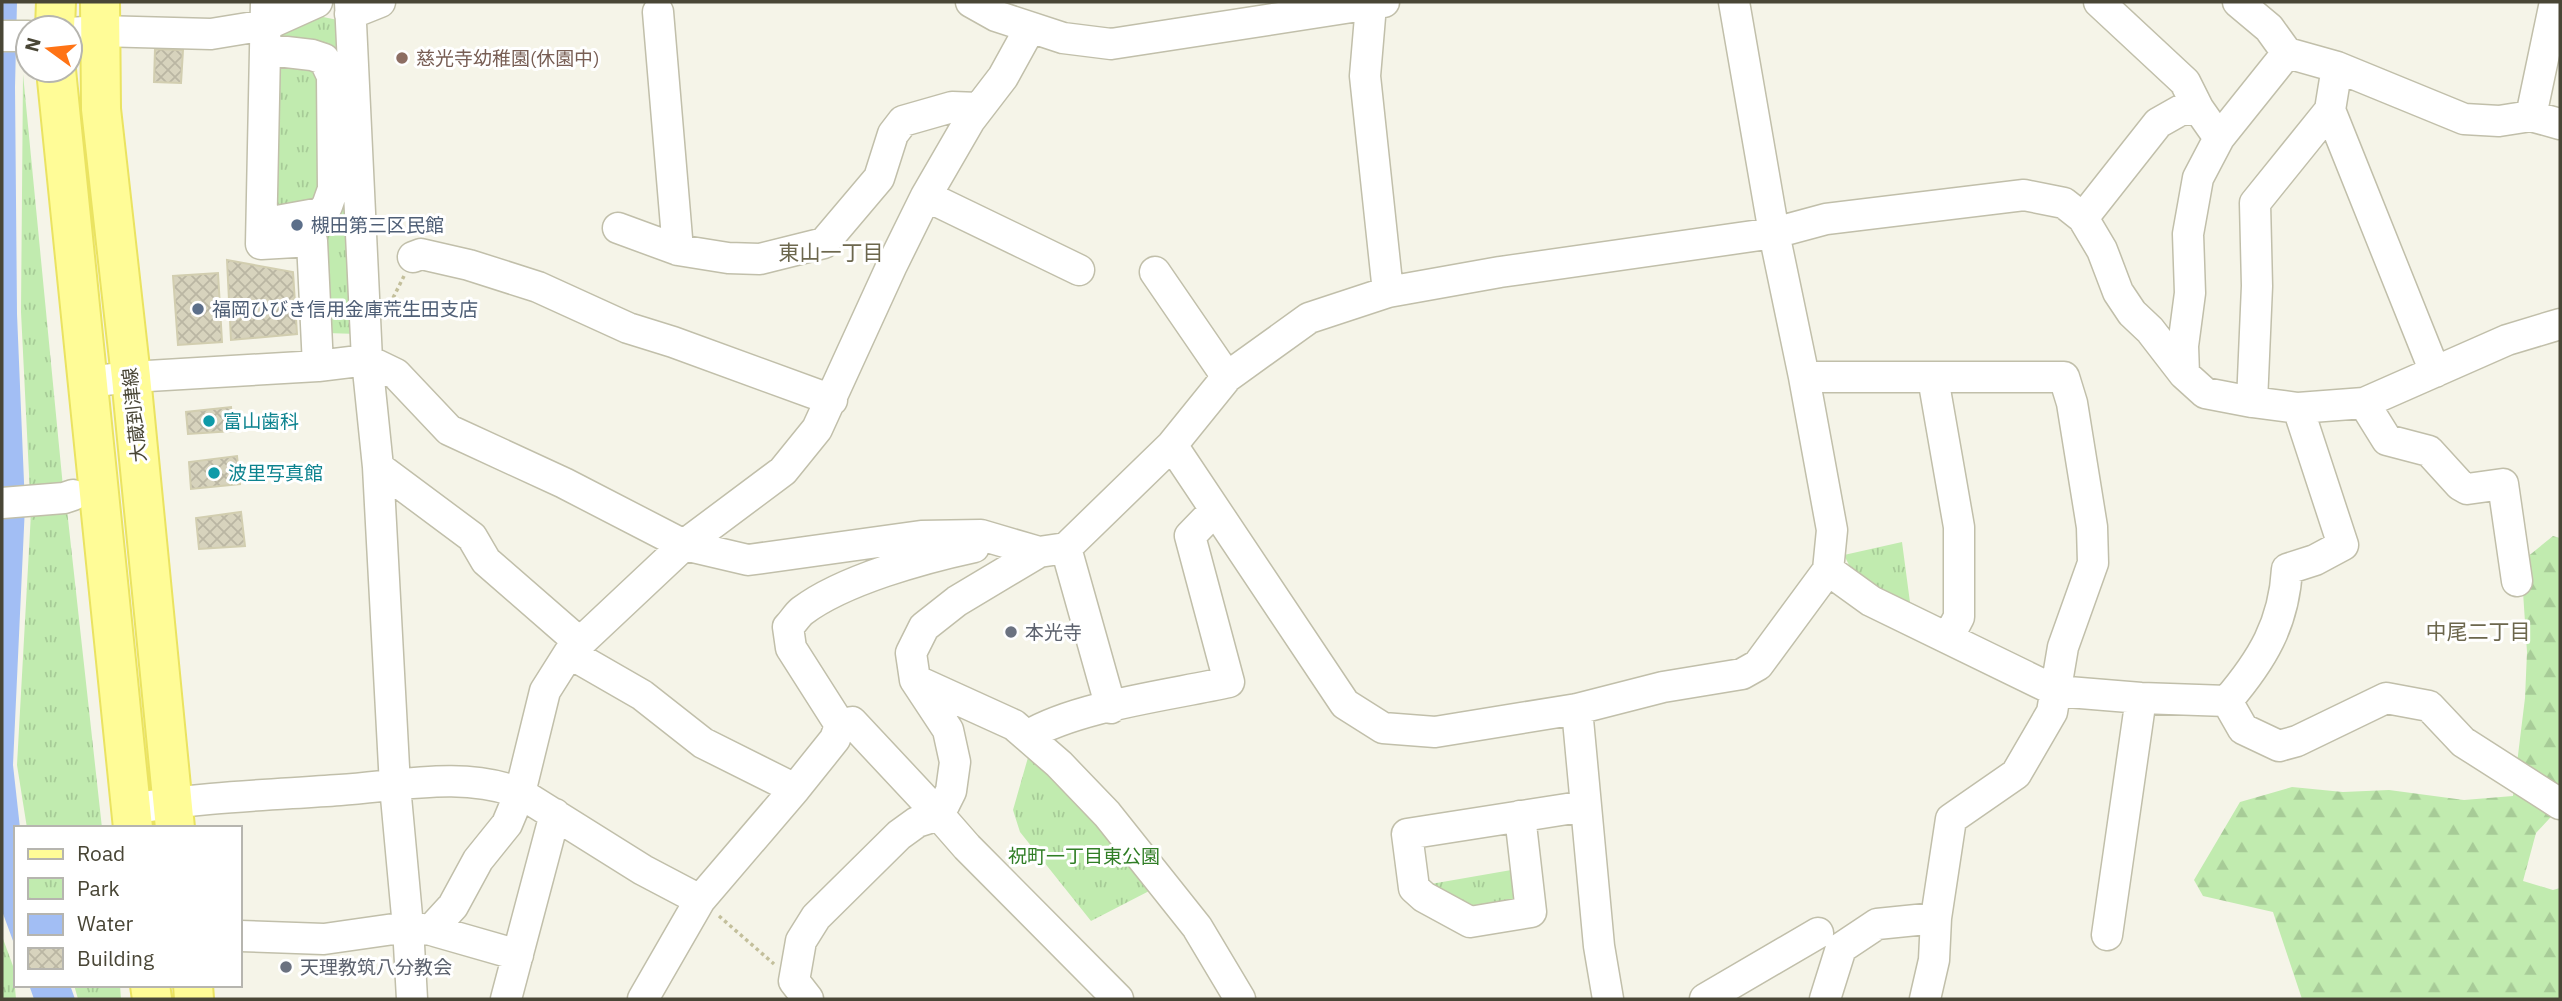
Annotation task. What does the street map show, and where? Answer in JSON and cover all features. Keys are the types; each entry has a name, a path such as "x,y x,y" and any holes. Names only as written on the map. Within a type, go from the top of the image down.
{"main road":[{"name":"大蔵到津線","path":"89,22 131,377 174,815"},
{"path":"57,84 132,818"}],"street":[{"path":"89,22 211,34 267,26 317,2"},
{"path":"380,2 350,8 367,360 378,467 396,786 419,929 412,999"},
{"path":"971,2 1063,38 1111,44 1375,3 1365,76 1388,292"},
{"path":"1172,445 1345,704 1382,728 1436,732 1577,709 1663,687 1742,674 1758,665 1828,570 1832,530 1774,233 1734,2"},
{"path":"2099,2 2185,82 2198,108 2219,138"},
{"path":"2238,2 2269,28 2287,53 2337,67 2464,119 2499,121 2531,116 2560,124"},
{"path":"2531,116 2553,3"},
{"path":"658,12 678,250"},
{"path":"266,223 321,213 327,206 333,189 332,76 324,58 326,55 267,26"},
{"path":"267,26 261,244 312,241 318,366"},
{"path":"419,929 453,906 478,860 507,824 520,793 545,691 574,647 684,545 783,471 817,429 926,196 979,108 1003,77 1030,27"},
{"path":"2184,374 2183,346 2190,293 2188,234 2198,178 2219,138 2287,53"},
{"path":"2252,402 2257,286 2255,203 2330,110 2337,67"},
{"path":"618,228 678,250 728,258 760,259 824,243 879,178 893,135 903,121 952,107 979,108"},
{"path":"2083,218 2158,123 2181,110 2198,108"},
{"path":"2330,110 2435,372"},
{"path":"801,990 801,941 816,917 899,835 916,822 939,815 951,792 954,762 948,730 915,680 911,653 924,627 957,601 1053,550 1172,445 1227,377 1309,318 1388,292 1525,268 1774,233 1826,219 2024,195 2064,203 2083,218 2102,250 2118,292 2132,313 2150,330 2184,374 2205,393 2298,408 2364,403 2507,340 2560,324"},
{"path":"926,196 1079,270"},
{"path":"413,257 421,254 469,265 538,287 628,328 674,342 832,400"},
{"path":"1155,272 1227,377"},
{"path":"367,360 383,319"},
{"path":"87,382 318,366 367,360 396,374 449,430 564,483 684,545 748,560 921,536 981,535 1053,550"},
{"path":"1804,377 2064,377 2072,404 2092,527 2093,563 2063,647 2053,712 2016,775 1951,819 1936,918 1934,960 1925,999"},
{"path":"1933,378 1959,527 1959,617 1948,638"},
{"path":"2364,403 2387,440 2429,452 2459,485 2467,489 2503,484 2517,581"},
{"path":"2227,701 2248,676 2273,632 2285,597 2287,569 2315,560 2343,545 2298,408"},
{"path":"378,467 472,537 486,561 574,647 703,743 795,789"},
{"path":"2,503 68,497"},
{"path":"1027,736 1047,724 1229,682 1190,536 1215,510"},
{"path":"840,725 791,648 788,627 800,612 835,592 885,573 952,552 1000,541"},
{"path":"1053,550 1111,708"},
{"path":"1828,570 1871,601 2056,691 2227,701"},
{"path":"915,680 1014,725 1059,764 1107,814 1196,927 1240,999"},
{"path":"2107,935 2141,698"},
{"path":"2227,701 2243,729 2278,746 2298,741 2386,698 2429,706 2463,742 2560,804"},
{"path":"1577,709 1599,946 1608,999"},
{"path":"840,725 852,722 967,847 1118,999"},
{"path":"643,999 700,900 835,739 840,725"},
{"path":"132,818 174,815 441,780 500,785 520,793 643,870 700,900"},
{"path":"1520,816 1531,912 1470,922 1424,897 1414,888 1407,834 1520,816 1586,806"},
{"path":"506,999 555,814"},
{"path":"1825,999 1841,948 1877,924 1936,918"},
{"path":"242,936 324,939 419,929 518,955"},
{"path":"1705,999 1818,933"}],"path":[{"path":"383,319 413,257"},
{"path":"700,900 801,990"}],"green space":[{"path":"323,17 338,20 358,334 326,333 320,234 265,239 270,33"},
{"path":"24,84 63,487 30,494 21,312"},
{"path":"67,510 102,826 27,826 17,765 31,513"},
{"path":"2553,536 2560,538 2560,807 2536,833 2523,881 2553,890 2560,888 2560,999 2302,999 2273,912 2203,896 2194,880 2240,802 2292,787 2343,792 2389,790 2464,800 2513,796 2525,698 2527,652 2521,562"},
{"path":"1902,542 1911,610 1853,573 1844,555"},
{"name":"祝町一丁目東公園","path":"1029,754 1063,785 1153,889 1091,921 1020,832 1013,810"},
{"path":"1517,869 1520,900 1469,913 1425,885"},
{"path":"2,936 13,966 16,999 2,999"},
{"path":"75,987 120,987 121,999 78,999"}],"water":[{"path":"2,2 17,2 17,14 14,14 14,84 17,314 25,506 13,765 20,826 14,826 14,944 2,911"},
{"path":"30,987 71,987 75,999 34,999"}],"building":[{"path":"155,49 183,50 181,83 154,82"},
{"path":"227,260 293,272 297,334 231,340"},
{"name":"福岡ひびき信用金庫荒生田支店","path":"218,273 222,342 178,345 173,276"},
{"name":"富山歯科","path":"231,407 233,431 188,434 186,412"},
{"name":"波里写真館","path":"237,456 240,484 191,489 189,462"},
{"path":"241,512 245,546 199,549 196,518"}],"place":[{"name":"慈光寺幼稚園(休園中)","path":"402,58"},
{"name":"槻田第三区民館","path":"297,225"},
{"name":"福岡ひびき信用金庫荒生田支店","path":"198,309"},
{"name":"富山歯科","path":"209,421"},
{"name":"波里写真館","path":"214,473"},
{"name":"本光寺","path":"1011,632"},
{"name":"天理教筑八分教会","path":"286,967"}],"district":[{"name":"東山一丁目","path":"831,253"},
{"name":"中尾二丁目","path":"2478,632"}]}
